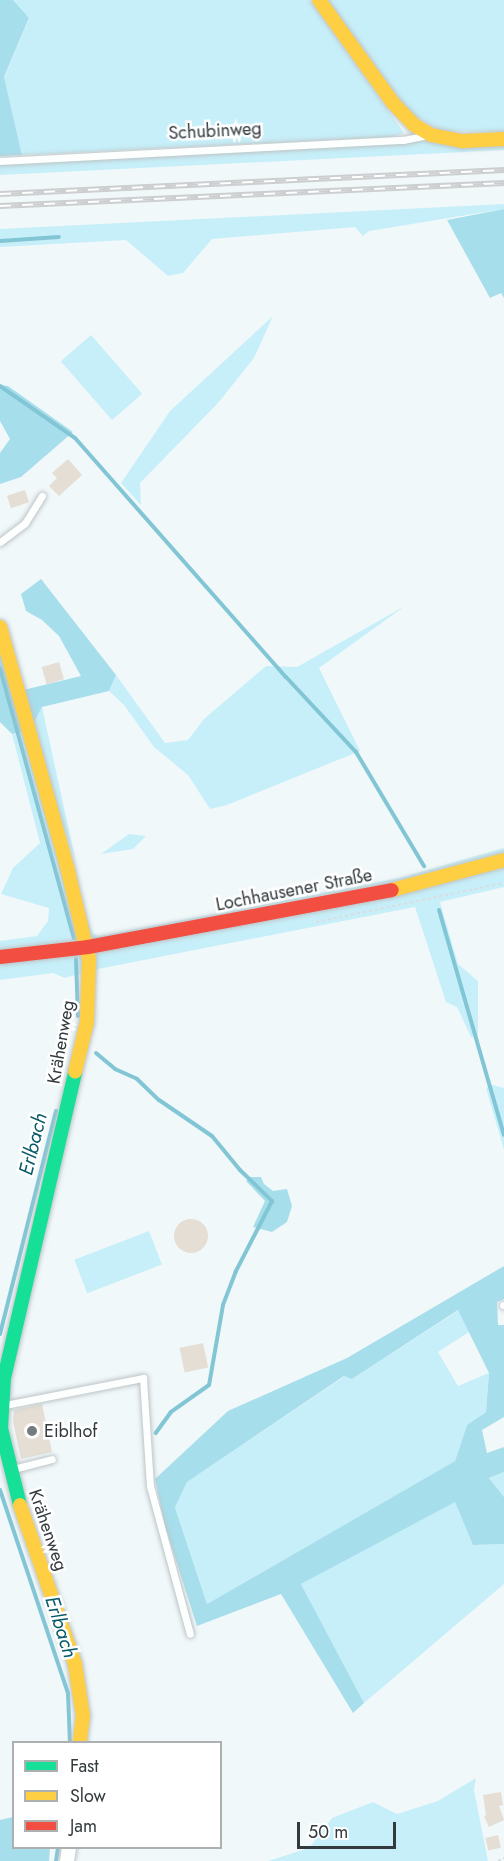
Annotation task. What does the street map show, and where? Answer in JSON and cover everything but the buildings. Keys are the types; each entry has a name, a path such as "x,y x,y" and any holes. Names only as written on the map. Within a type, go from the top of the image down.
{"street":[{"path":"320,0 393,103 414,125 431,135 463,141 504,139"},
{"name":"Krähenweg","path":"0,627 88,947 87,1022 4,1378 1,1428 10,1470 75,1664 83,1716 80,1741"},
{"name":"Lochhausener Straße","path":"0,957 88,947 400,888 504,860"}],"lane":[{"name":"Schubinweg","path":"0,161 403,140 431,135"},
{"path":"0,542 26,523 42,496"},
{"path":"2,1405 143,1378 150,1486 190,1634"},
{"path":"10,1470 52,1460"}],"path":[{"path":"498,1861 504,1858"}],"shaded area":[{"path":"0,0 13,0 29,18 4,77 22,155 0,156"},
{"path":"13,0 310,0 404,133 392,137 22,155 4,78 29,19"},
{"path":"327,0 504,0 504,132 441,131 409,112"},
{"path":"414,141 504,141 504,150 0,175 0,164"},
{"path":"504,204 504,209 369,231 363,236 355,227 212,239 183,273 168,276 126,240 0,247 0,229"},
{"path":"504,209 504,298 501,293 490,298 447,220"},
{"path":"273,316 254,358 218,403 140,483 141,505 121,483 170,411"},
{"path":"91,335 142,394 112,420 61,361"},
{"path":"0,385 8,386 73,432 21,477 0,484 0,453 10,439 0,421"},
{"path":"41,579 116,675 109,691 42,707 30,730 12,734 0,722 0,640 15,692 81,676 59,636 42,620 26,611 21,594"},
{"path":"405,606 319,668 360,751 227,805 210,809 188,775 154,747 124,705 109,691 116,675 165,743 188,740 204,719 266,666 297,667"},
{"path":"42,707 76,863 30,730"},
{"path":"26,731 92,933 99,936 399,878 504,848 504,887 440,902 458,964 478,981 478,1035 471,1037 457,1007 446,1002 415,907 93,970 65,978 53,973 0,980 0,941 37,936 48,921 49,908 1,894 13,868 40,843 12,734"},
{"path":"129,834 146,836 133,849 101,854"},
{"path":"493,1085 504,1088 504,1150 486,1088"},
{"path":"250,1177 261,1177 264,1184 273,1191 287,1189 292,1206 287,1222 272,1232 253,1227 265,1201 246,1181"},
{"path":"149,1231 162,1265 87,1293 74,1260"},
{"path":"504,1266 504,1299 497,1302 498,1325 504,1325 504,1417 482,1430 487,1453 504,1447 504,1472 489,1478 504,1497 504,1544 473,1545 455,1502 301,1584 364,1703 353,1713 281,1594 197,1626 165,1526 155,1479 228,1411 347,1358","holes":["458,1310 489,1373 486,1412 467,1425 455,1461 207,1604 175,1507 187,1482 344,1376 352,1379"]},
{"path":"459,1310 469,1332 438,1352 458,1386 489,1373 486,1412 467,1425 455,1461 207,1604 175,1506 187,1482 345,1376 352,1379"},
{"path":"504,1472 504,1497 489,1478"},
{"path":"455,1501 473,1545 504,1544 504,1584 364,1703 301,1584"},
{"path":"476,1778 474,1790 488,1861 268,1861 309,1848 332,1818 373,1802 397,1814 438,1801"},
{"path":"12,1817 12,1849 50,1849 49,1861 0,1861 0,1820"}],"waterway":[{"path":"0,241 59,237"},
{"path":"0,386 75,438 286,677 356,752 424,866"},
{"name":"Erlbach","path":"0,668 74,938"},
{"path":"439,910 504,1135"},
{"name":"Erlbach","path":"76,959 78,1016"},
{"path":"96,1053 115,1069 137,1079 159,1100 212,1136 240,1170 272,1201 236,1271 223,1305 209,1385 171,1412 156,1433"},
{"name":"Erlbach","path":"0,1334 56,1111"},
{"name":"Erlbach","path":"0,1490 68,1693 70,1741"},
{"name":"Erlbach","path":"56,1861 58,1849"}],"railway":[{"path":"0,194 504,170"},
{"path":"0,206 504,183"}],"traffic: fast":[{"path":"20,1505 1,1428 4,1378 75,1072"}],"traffic: slow":[{"path":"319,0 393,103 414,125 431,135 463,141 504,139"},
{"path":"0,627 68,871 89,959 87,1022 75,1072"},
{"path":"392,890 504,860"},
{"path":"20,1505 75,1664 83,1716 80,1741"}],"traffic: jam":[{"path":"0,957 88,947 392,890"}],"place":[{"name":"Eiblhof","path":"32,1431"}]}
